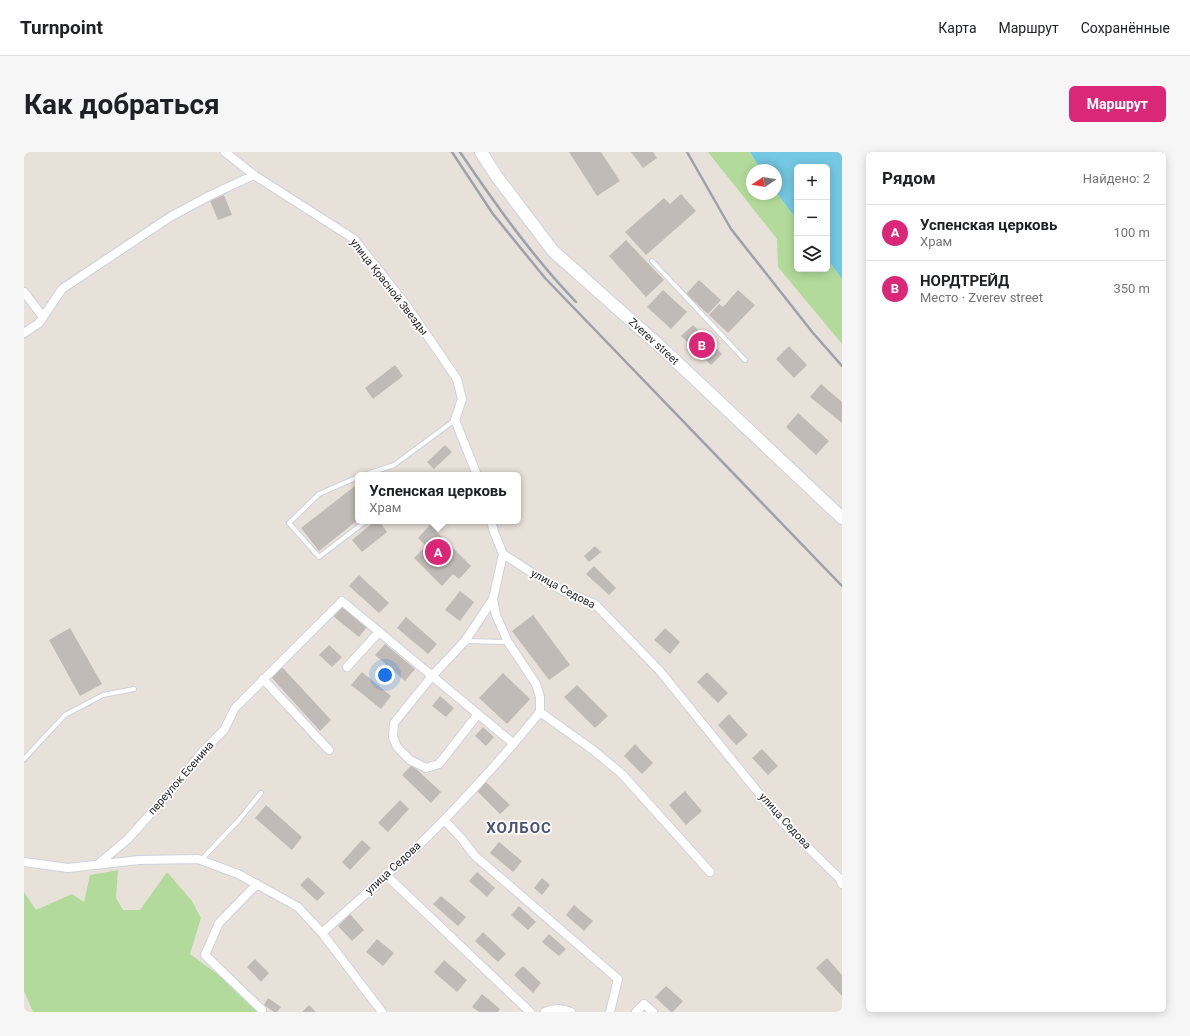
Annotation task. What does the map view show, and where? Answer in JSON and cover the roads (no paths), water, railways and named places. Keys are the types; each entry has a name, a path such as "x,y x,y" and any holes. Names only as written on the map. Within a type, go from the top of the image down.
{"main road":[{"name":"Zverev street","path":"481,152 497,177 554,251 663,349 842,518"}],"street":[{"name":"улица Красной Звезды","path":"225,152 254,175 354,239 407,306 457,379 462,399 455,420"},
{"path":"24,333 39,323 62,289 170,217 209,196 254,175"},
{"path":"24,292 43,317"},
{"path":"455,420 476,472"},
{"path":"478,714 440,764 426,768 410,760 398,747 393,737 394,723 432,676 465,641 493,599 503,554 492,524"},
{"name":"улица Седова","path":"503,554 559,589 594,604 659,670 783,822 840,879 842,884"},
{"path":"493,599 496,615 508,642 536,684 540,698 540,712 593,750 622,774 710,872"},
{"name":"переулок Есенина","path":"97,865 128,839 177,784 203,751 224,730 235,708 342,601 379,632"},
{"path":"347,667 379,632 514,744"},
{"path":"264,679 328,750"},
{"name":"улица Седова","path":"322,933 444,820 514,744 540,712"},
{"path":"444,820 462,839 474,855 618,979 610,1012"},
{"path":"24,862 68,868 139,860 198,859 238,874 298,907 322,933 382,1012"},
{"path":"386,875 530,1012"},
{"path":"257,884 219,923 205,955 262,1010"},
{"path":"636,1012 644,1004 653,1012"},
{"path":"545,1012 564,1009 571,1012"}],"lane":[{"path":"652,261 745,360"},
{"path":"373,472 394,465 455,420"},
{"path":"355,478 320,494 289,523 319,557 362,524"},
{"path":"465,641 508,642"},
{"path":"24,759 65,715 103,695 134,689"},
{"path":"202,860 238,821 261,793"}],"water":[{"path":"750,152 842,152 842,279 830,263 830,164 794,164 794,216 782,200 782,164 757,164"}],"railway":[{"path":"452,152 493,214 545,278 842,586"},
{"path":"460,152 515,230 544,267 576,302"},
{"path":"687,152 731,229 813,333 842,366"}],"place":[{"name":"НОРДТРЕЙД","path":"702,345"},
{"name":"Успенская церковь","path":"438,552"}],"district":[{"name":"ХОЛБОС","path":"519,828"}]}
